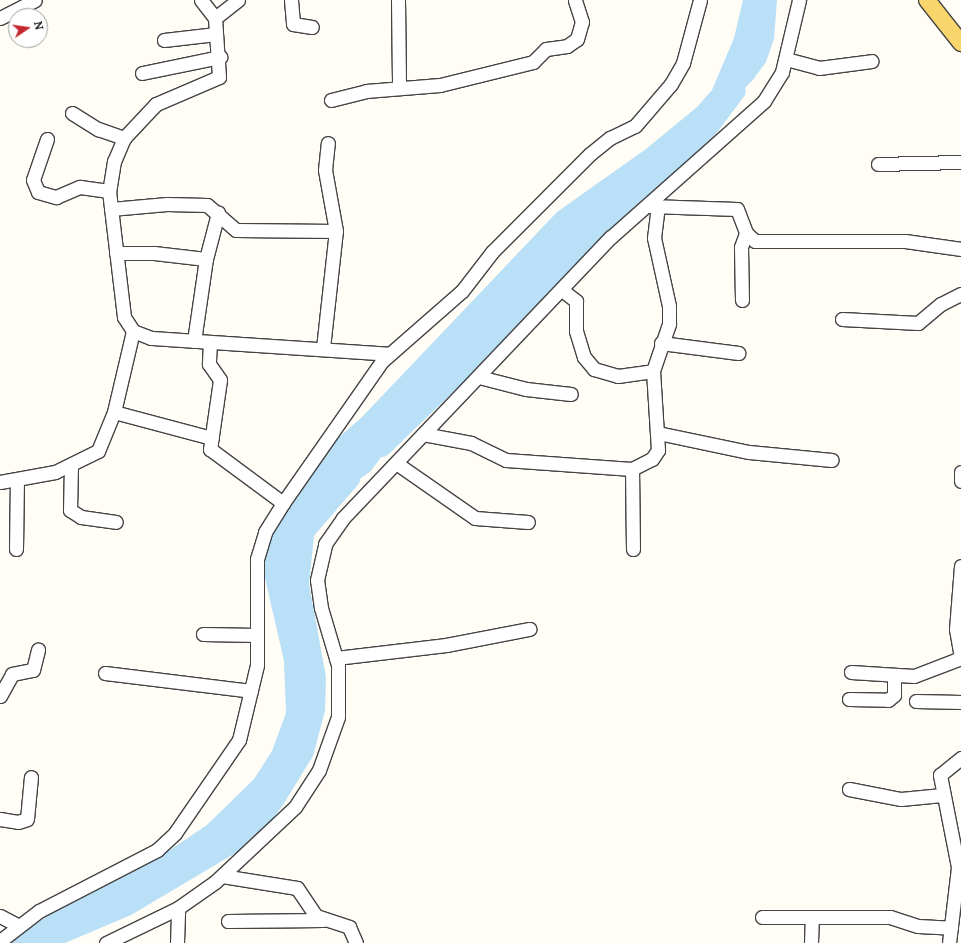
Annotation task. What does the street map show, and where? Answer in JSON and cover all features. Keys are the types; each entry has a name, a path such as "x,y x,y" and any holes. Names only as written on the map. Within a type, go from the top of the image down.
{"main road":[{"path":"927,0 961,43"}],"street":[{"path":"0,18 34,0"},
{"path":"201,0 215,18 220,57 220,77 156,104 124,138 114,161 109,191 124,317 133,331 151,338 323,348 390,354"},
{"path":"215,18 238,0"},
{"path":"292,0 293,24 312,27"},
{"path":"398,0 399,87"},
{"path":"331,100 399,87 440,86 526,64 546,49 573,44 582,22 575,0"},
{"path":"0,941 39,911 165,843 236,749 251,691 257,635 257,559 265,532 283,503 390,354 462,291 492,252 590,154 643,118 678,76 700,0"},
{"path":"106,943 178,908 222,876 295,807 319,770 338,717 336,658 318,595 322,553 343,518 562,290 764,101 778,81 786,59 799,0"},
{"path":"164,40 216,34"},
{"path":"142,73 220,57"},
{"path":"786,59 819,68 872,61"},
{"path":"72,113 98,129 124,138"},
{"path":"47,139 33,180 38,192 56,197 80,187 109,191"},
{"path":"323,348 336,231 325,170 328,143"},
{"path":"878,164 961,162"},
{"path":"111,209 177,204 207,205 218,213 231,228 242,231 336,231"},
{"path":"652,206 738,209 746,233 755,241 905,241 961,249"},
{"path":"423,434 471,443 506,460 632,469 655,456 658,433 653,370 669,316 654,238 652,206"},
{"path":"194,341 206,259 218,213"},
{"path":"742,300 741,247 746,233"},
{"path":"116,253 154,253 206,259"},
{"path":"562,290 576,301 578,336 584,357 594,369 618,376 653,370"},
{"path":"842,319 918,323 941,304 961,294"},
{"path":"0,482 16,480 71,466 98,451 114,412 133,331"},
{"path":"210,342 209,364 220,380 212,438 212,453 283,503"},
{"path":"661,343 738,353"},
{"path":"479,377 526,389 571,394"},
{"path":"114,412 212,438"},
{"path":"658,433 748,452 832,460"},
{"path":"396,464 475,518 528,522"},
{"path":"71,466 70,510 81,517 116,522"},
{"path":"632,469 633,549"},
{"path":"961,472 961,481"},
{"path":"16,480 16,549"},
{"path":"851,672 919,675 961,657 956,629 961,566"},
{"path":"336,658 446,645 529,629"},
{"path":"203,634 257,635"},
{"path":"0,696 12,674 33,670 38,650"},
{"path":"105,673 251,691"},
{"path":"849,699 888,700 894,695 894,675"},
{"path":"916,701 961,702"},
{"path":"949,943 958,867 942,795 940,775 961,758"},
{"path":"0,819 18,822 27,819 31,777"},
{"path":"849,789 901,799 942,795"},
{"path":"222,876 297,888 323,920"},
{"path":"177,943 178,908"},
{"path":"0,916 19,926"},
{"path":"762,917 890,918 918,926 951,928"},
{"path":"811,943 812,917"},
{"path":"228,921 323,920 349,927 356,943"}],"water":[{"path":"743,0 777,0 774,39 766,62 752,81 405,424 371,471 323,505 315,527 309,584 326,677 325,711 313,756 283,805 261,834 244,848 131,915 65,943 9,943 72,899 161,856 207,825 254,779 272,751 286,713 284,661 264,574 266,542 276,521 328,447 362,417 557,212 646,149 697,107 712,90 734,38"}],"waterway":[{"path":"382,448 697,144 737,91"},
{"path":"303,535 351,479"}]}
